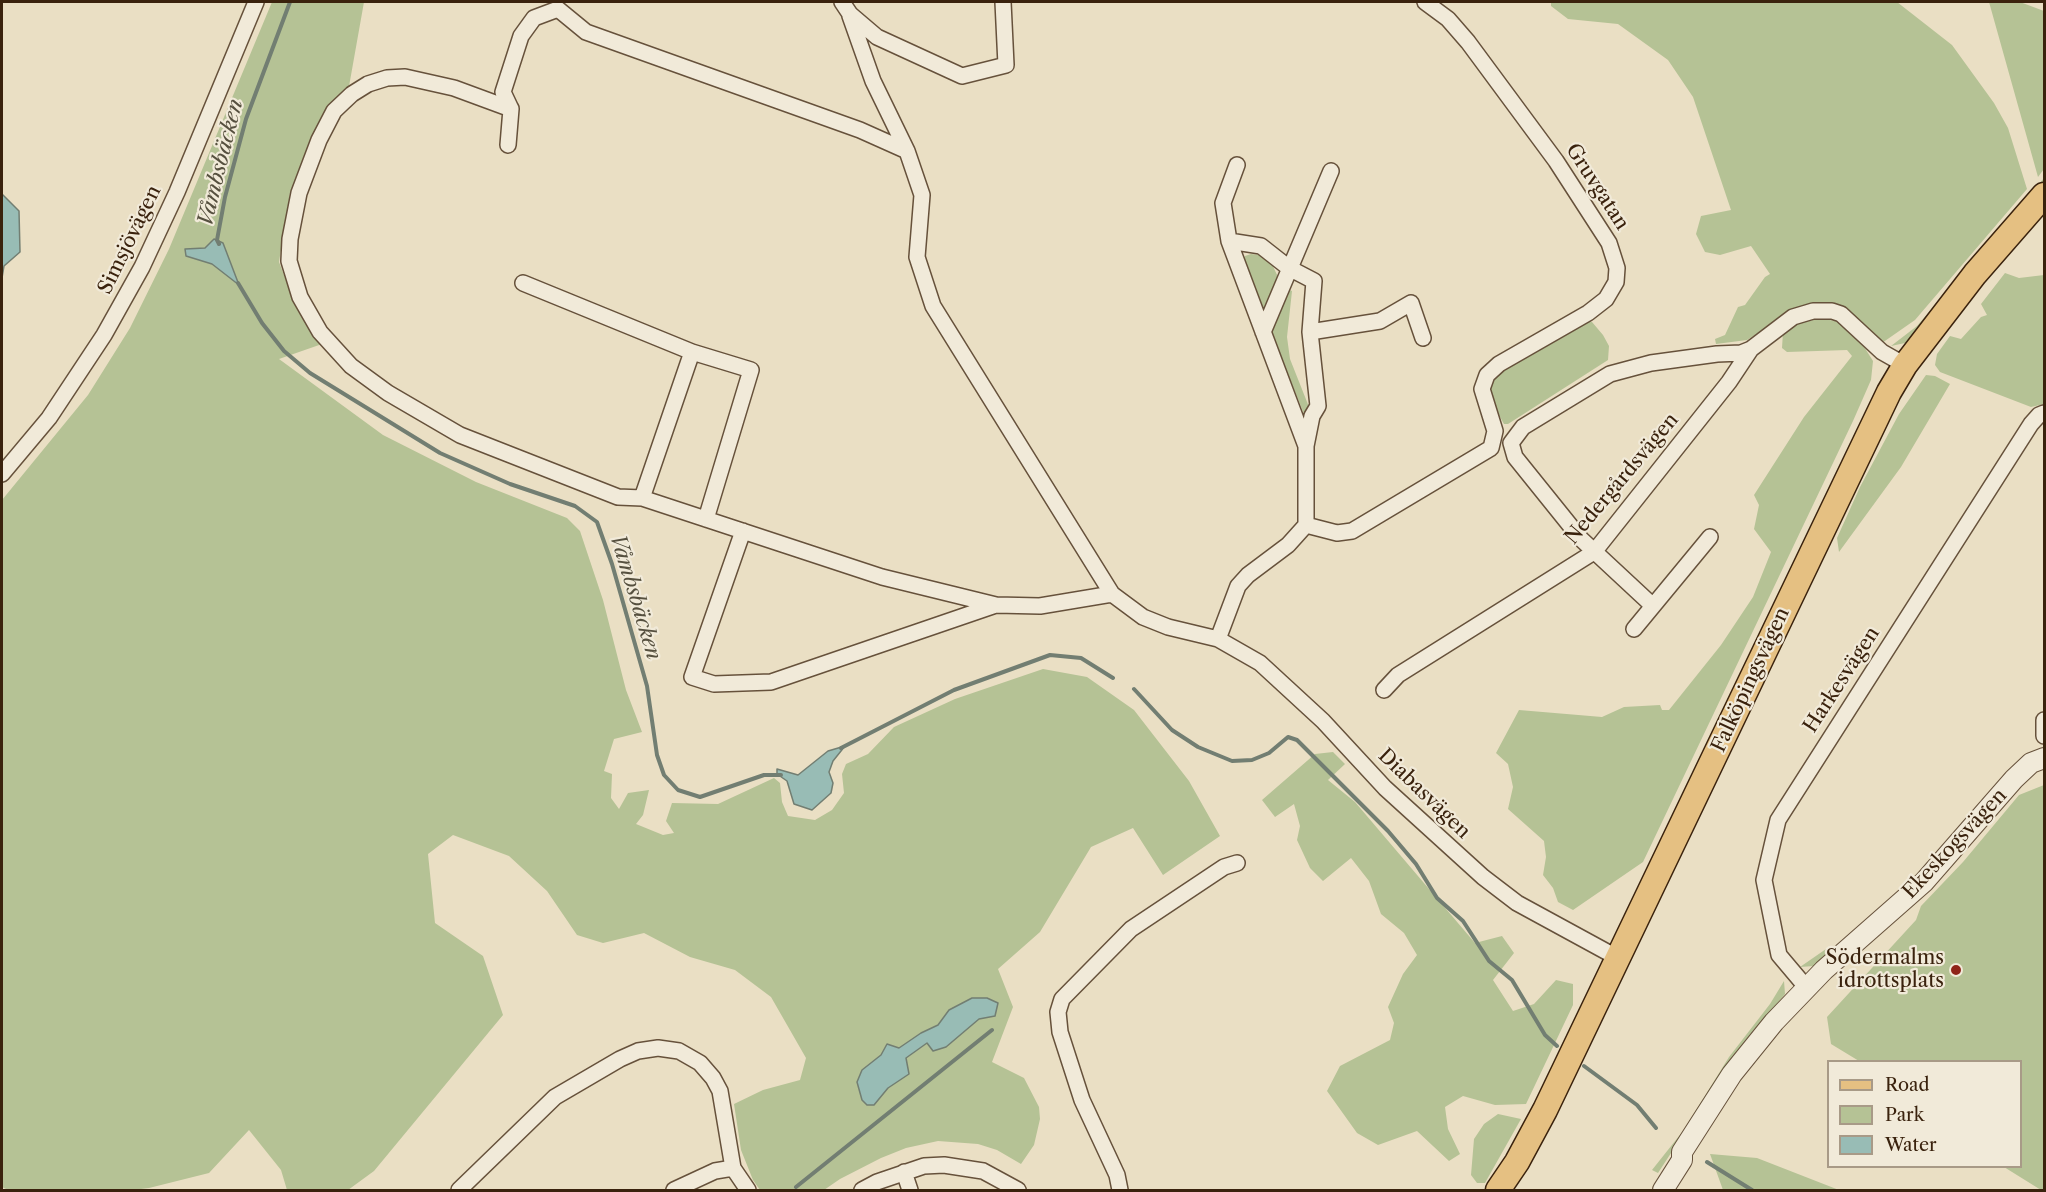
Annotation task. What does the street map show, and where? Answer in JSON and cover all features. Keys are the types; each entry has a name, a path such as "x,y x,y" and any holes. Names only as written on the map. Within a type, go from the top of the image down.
{"main road":[{"name":"Falköpingsvägen","path":"1498,1191 1545,1110 1875,419 1905,366 1975,274 2044,195"}],"street":[{"name":"Simsjövägen","path":"2,474 49,418 104,335 142,267 177,192 256,2"},
{"path":"846,8 877,37 962,76 1006,65 1003,2"},
{"name":"Gruvgatan","path":"1306,525 1337,533 1353,531 1491,448 1495,432 1482,389 1487,375 1499,364 1588,313 1606,299 1616,282 1617,268 1600,228 1556,161 1468,42 1448,19 1425,2"},
{"path":"511,109 453,88 405,77 387,78 368,84 351,94 334,111 319,140 299,193 290,239 289,261 300,297 320,332 351,366 388,393 460,435 618,497 642,498 882,577 996,604 1040,606 1112,594 933,306 917,257 922,195 907,151 873,81 846,8"},
{"path":"508,145 511,109 503,92 521,36 534,18 558,9 586,32 860,130 907,151"},
{"path":"1238,165 1223,203 1229,241 1306,446"},
{"path":"1263,332 1331,171"},
{"path":"1218,639 1238,586 1248,575 1288,545 1306,525 1306,446 1312,416 1318,406 1310,332 1314,280 1289,268 1261,246 1229,241"},
{"path":"523,282 692,352 751,370 706,519"},
{"path":"1310,332 1380,321 1411,303 1423,338"},
{"path":"1653,606 1594,552 1515,457 1511,443 1523,427 1610,374 1651,363 1742,353 1751,350 1793,317 1813,311 1832,311 1850,320 1882,352 1905,366"},
{"name":"Nedergårdsvägen","path":"1384,690 1398,675 1594,552 1729,382 1751,350"},
{"path":"642,498 692,352"},
{"name":"Harkesvägen","path":"1806,987 1779,955 1765,885 1778,820 2031,424 2043,413"},
{"path":"742,531 692,677 714,684 771,682 996,604"},
{"path":"1634,629 1710,537"},
{"name":"Diabasvägen","path":"1112,594 1143,617 1168,627 1218,639 1260,663 1323,721 1385,788 1483,877 1517,903 1618,958"},
{"path":"2044,720 2044,736"},
{"name":"Ekeskogsvägen","path":"1663,1191 1682,1160 1682,1152 1732,1074 1806,987 1924,882 2014,779 2031,764 2044,758"},
{"path":"1120,1191 1117,1175 1082,1100 1060,1032 1058,1012 1062,999 1131,929 1224,867 1238,863"},
{"path":"459,1191 555,1097 620,1059 638,1051 658,1048 686,1055 700,1063 713,1078 720,1091 733,1168 748,1191"},
{"name":"Ekeskogsvägen","path":"1652,1191 1675,1155 1682,1152"},
{"path":"862,1191 904,1172 924,1166 969,1167 995,1176 1018,1191"},
{"path":"674,1191 715,1171 733,1168"},
{"path":"904,1172 910,1191"}],"green space":[{"path":"272,2 364,2 348,92 319,121 290,193 279,262 295,304 322,344 279,359 383,435 476,482 567,518 580,531 603,600 626,690 642,732 614,739 604,771 612,774 611,798 619,809 628,793 649,790 643,815 636,824 663,835 674,833 666,821 672,803 718,804 774,778 780,783 782,802 788,816 815,820 832,810 844,793 842,774 846,764 868,754 894,727 955,699 1043,669 1087,677 1134,710 1189,781 1220,836 1163,875 1133,828 1091,847 1040,932 998,969 1013,1007 992,1062 1024,1078 1039,1107 1040,1119 1034,1145 1021,1164 997,1150 978,1144 938,1141 906,1148 881,1158 824,1190 760,1190 753,1180 741,1150 734,1104 763,1090 800,1080 806,1058 771,997 735,970 690,957 644,933 603,943 577,935 547,891 509,856 453,835 428,854 435,923 483,956 503,1015 374,1171 348,1190 287,1190 281,1170 249,1130 209,1173 149,1188 8,1190 2,1187 2,500 88,395 130,328 169,249"},
{"path":"1551,2 1897,2 1952,45 1994,103 2008,128 2027,189 1915,320 1882,343 1845,308 1789,313 1747,340 1716,344 1715,339 1725,335 1738,307 1745,305 1765,277 1770,274 1751,246 1720,255 1705,252 1696,234 1701,216 1731,210 1693,97 1668,60 1618,24 1568,19 1551,6"},
{"path":"1989,2 2020,2 2044,11 2044,169 2038,177"},
{"path":"2044,178 2044,183 1911,338 1905,343 1891,346 1917,326"},
{"path":"1259,255 1271,262 1278,277 1264,314 1242,262 1245,256"},
{"path":"2005,273 2019,278 2044,275 2044,404 2031,407 1940,372 1935,365 1937,354 1950,336 1961,339 1981,317 1987,315 1981,304"},
{"path":"1289,290 1292,291 1287,337 1290,359 1309,407 1304,414 1271,332"},
{"path":"1821,318 1843,323 1861,342 1873,361 1871,380 1643,862 1573,910 1558,902 1553,888 1543,875 1546,857 1544,841 1508,809 1513,787 1508,764 1496,753 1519,710 1602,717 1624,707 1660,705 1662,710 1669,710 1721,645 1753,597 1771,552 1754,529 1759,505 1754,495 1804,417 1852,356 1847,350 1787,352 1782,348 1783,332 1797,324"},
{"path":"1586,322 1592,322 1603,335 1609,346 1608,360 1508,424 1504,424 1491,401 1491,386 1494,377 1514,362"},
{"path":"1926,375 1935,376 1950,384 1901,467 1839,552 1837,538 1860,487 1899,414"},
{"path":"1333,752 1345,764 1328,780 1355,802 1475,943 1502,936 1514,953 1493,980 1513,1011 1534,1004 1556,980 1573,984 1573,1005 1526,1104 1495,1105 1463,1096 1445,1107 1448,1129 1460,1154 1449,1161 1417,1131 1378,1145 1357,1133 1327,1091 1340,1066 1390,1040 1394,1023 1388,1007 1403,974 1417,955 1404,933 1381,914 1369,881 1351,858 1323,881 1310,868 1297,840 1300,826 1294,804 1275,817 1262,800 1315,754"},
{"name":"Södermalms idrottsplats","path":"2044,785 2044,1190 2006,1168 2022,1168 2022,1060 1857,1060 1831,1044 1827,1017 1916,920 1921,906 1963,862 2019,795"},
{"path":"1826,949 1832,950 1814,966 1800,967"},
{"path":"1784,981 1785,994 1733,1058 1658,1173 1652,1170 1683,1131 1729,1057 1770,1004"},
{"path":"1498,1114 1521,1119 1485,1183 1477,1183 1471,1175 1474,1139 1484,1124"},
{"path":"1710,1154 1757,1158 1839,1190 1723,1190"}],"water":[{"path":"2,194 19,211 20,252 4,266 2,278"},
{"path":"214,239 223,243 239,285 212,264 186,256 185,249 205,248"},
{"path":"845,746 833,761 829,772 833,783 831,793 812,810 794,804 787,781 777,774 777,769 798,775 828,751"},
{"path":"972,998 987,998 998,1003 995,1016 979,1019 946,1047 933,1051 927,1043 906,1058 909,1074 888,1088 874,1105 867,1105 862,1100 857,1082 862,1070 881,1055 887,1044 899,1048 938,1025 949,1010"}],"waterway":[{"name":"Våmbsbäcken","path":"219,244 217,240 225,197 246,119 290,2"},
{"name":"Våmbsbäcken","path":"238,283 262,323 284,351 310,373 440,453 510,484 575,506 597,522 612,564 647,686 657,755 664,775 678,790 700,797 764,775 781,775"},
{"name":"Våmbsbäcken","path":"841,748 954,690 1050,655 1081,658 1113,678"},
{"path":"1134,689 1172,730 1198,747 1232,761 1252,760 1269,753 1288,737 1297,740 1388,831 1416,864 1437,898 1463,921 1489,961 1512,980 1545,1035 1557,1046"},
{"path":"796,1187 992,1030"},
{"path":"1584,1066 1637,1105 1656,1128"},
{"path":"1707,1162 1752,1190"}],"place":[{"name":"Södermalms idrottsplats","path":"1956,970"}]}
